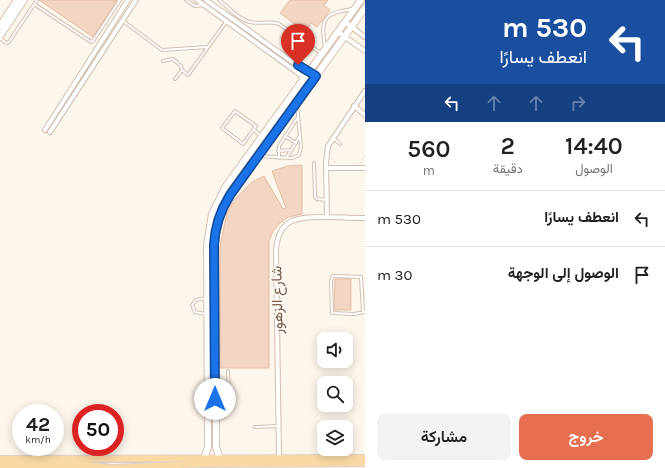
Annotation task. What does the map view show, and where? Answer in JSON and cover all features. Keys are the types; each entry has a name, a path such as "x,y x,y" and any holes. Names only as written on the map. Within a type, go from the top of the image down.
{"main road":[{"path":"0,26 17,0"},
{"path":"0,37 24,0"},
{"path":"200,464 205,458 208,447 207,240 212,214 226,186 361,0"},
{"path":"222,464 218,458 216,447 215,392 215,230 219,216 225,203 365,8"},
{"path":"0,459 365,458"},
{"path":"0,465 94,465 112,468 200,464 254,466 365,463"}],"street":[{"path":"45,130 128,0"},
{"path":"50,132 136,0"},
{"path":"197,0 304,78 310,84"},
{"path":"206,0 316,76"},
{"path":"345,22 365,37"},
{"path":"338,32 365,51"},
{"path":"327,217 327,151 332,138 365,91"},
{"path":"354,106 365,115"},
{"path":"326,168 365,168"},
{"name":"شارع الزهور","path":"279,458 276,251 278,238 284,227 294,220 327,217 365,218"}],"lane":[{"path":"0,37 6,43 9,42 37,0"},
{"path":"34,4 91,42 120,0"},
{"path":"186,0 195,6 204,5"},
{"path":"219,0 244,20 279,24 324,51"},
{"path":"324,51 322,26 326,18 335,13 354,8"},
{"path":"122,21 162,50 208,47"},
{"path":"162,61 173,59 180,64 182,70 188,75 227,21"},
{"path":"175,79 182,70"},
{"path":"258,156 286,158 299,155 301,150 297,102"},
{"path":"236,111 256,125 254,130 242,144 222,127 236,111"},
{"path":"279,158 278,151 280,144 299,116"},
{"path":"254,130 262,137"},
{"path":"285,136 296,143"},
{"path":"286,158 300,136"},
{"path":"332,138 340,144"},
{"path":"278,151 291,150"},
{"path":"314,163 315,197 317,199 327,200"},
{"path":"332,277 361,277 364,312 351,314 332,313 332,277"},
{"path":"207,298 196,300 192,305 193,310 197,313 207,314"},
{"path":"215,392 226,391 228,389 228,371"},
{"path":"254,427 279,426"}],"path":[{"path":"329,155 334,162 340,164"},
{"path":"365,155 359,164 365,164"}],"building":[{"path":"39,0 117,0 93,37"},
{"path":"290,0 328,0 324,5 330,10 317,27 311,23 305,32 280,13"},
{"path":"302,165 302,214 288,217 280,223 273,231 269,241 269,368 220,368 220,246 227,213 234,200 252,182 264,176 283,209 286,208 272,171 288,166"},
{"path":"335,279 351,279 351,310 334,310"}],"route":[{"path":"215,399 214,245 216,226 219,216 230,195 316,76 298,65"}]}
